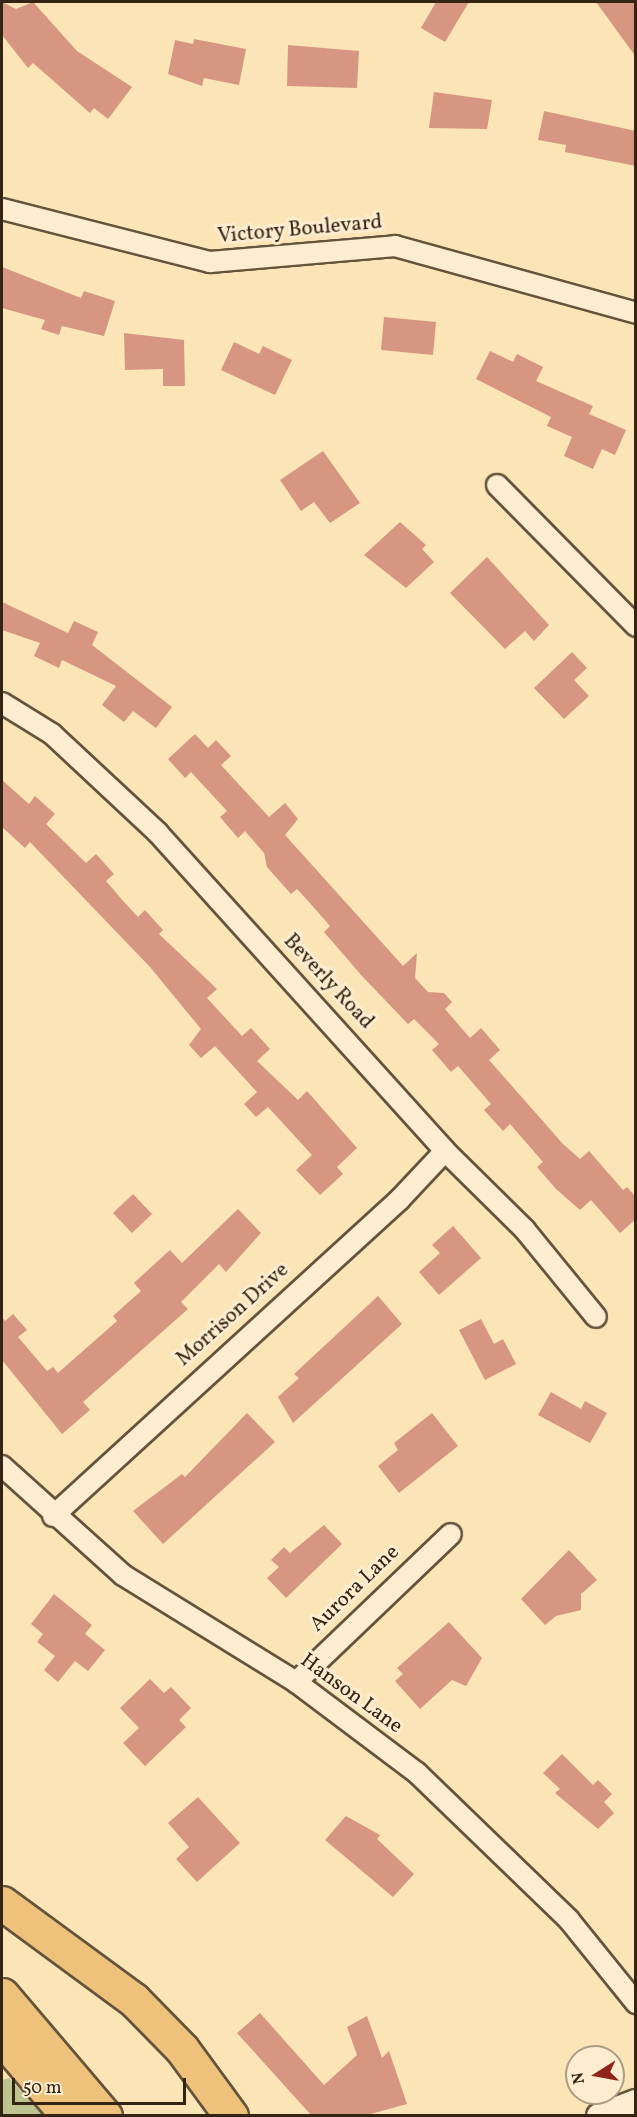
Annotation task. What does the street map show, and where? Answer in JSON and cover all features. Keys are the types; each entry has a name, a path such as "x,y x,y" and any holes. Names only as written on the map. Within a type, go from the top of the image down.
{"highway":[{"path":"2,1903 134,2000 182,2049 231,2115"},
{"path":"2,1995 105,2115"},
{"path":"2,2038 68,2115"}],"street":[{"name":"Victory Boulevard","path":"2,208 210,262 395,246 636,313"},
{"path":"497,485 636,626"},
{"name":"Beverly Road","path":"2,703 52,735 158,833 445,1150 525,1230 596,1317"},
{"name":"Morrison Drive","path":"53,1516 399,1200 445,1150"},
{"name":"Hanson Lane","path":"2,1466 53,1516 162,1603 296,1682 417,1773 488,1838 569,1920 636,2003"},
{"name":"Aurora Lane","path":"296,1682 451,1534"},
{"path":"599,2115 636,2102"}],"green space":[{"path":"9,2078 43,2115 2,2115 2,2080"}],"building":[{"path":"2,2 16,9 33,2 77,51 132,87 108,119 94,108 90,113 33,63 28,68 2,35"},
{"path":"436,2 469,2 445,42 421,28"},
{"path":"596,2 636,2 636,57"},
{"path":"194,39 246,49 239,85 204,78 202,86 168,74 175,40 193,44"},
{"path":"288,45 359,51 357,88 287,86"},
{"path":"434,92 492,100 487,129 429,128"},
{"path":"544,111 636,131 636,166 565,152 566,145 538,140"},
{"path":"2,267 81,298 84,291 115,301 104,336 62,326 59,335 41,329 45,320 2,308"},
{"path":"384,317 436,322 433,355 381,350"},
{"path":"124,333 184,340 185,386 163,386 163,369 125,370"},
{"path":"234,342 259,354 263,346 292,360 275,395 221,370"},
{"path":"490,351 513,362 517,354 543,367 536,381 593,406 589,414 626,430 615,455 602,449 593,469 564,456 572,437 547,426 551,417 476,379"},
{"path":"323,451 360,503 330,523 314,502 301,511 280,480"},
{"path":"400,522 426,545 422,549 434,562 406,588 364,555"},
{"path":"487,557 549,625 534,641 525,631 505,649 450,593"},
{"path":"2,602 68,633 74,621 98,632 92,645 172,707 156,728 133,711 124,722 102,705 116,686 62,660 59,668 34,656 40,643 2,630"},
{"path":"572,652 587,668 574,680 589,696 564,719 534,688"},
{"path":"195,734 208,748 216,740 231,756 221,765 269,817 285,803 298,819 285,835 403,966 417,953 415,978 428,992 444,993 452,1002 445,1009 470,1038 481,1028 500,1050 489,1060 563,1144 580,1159 589,1151 623,1190 627,1187 636,1197 636,1219 620,1233 591,1200 580,1210 556,1189 537,1167 543,1162 510,1124 503,1131 484,1110 491,1104 458,1066 451,1072 432,1050 439,1044 414,1019 408,1024 362,976 324,932 330,926 309,902 297,889 291,894 267,867 264,853 245,831 238,838 220,817 227,811 191,772 185,778 168,759"},
{"path":"2,780 29,804 35,796 55,814 46,824 86,863 96,854 114,874 106,881 124,902 138,917 145,910 163,930 159,934 217,989 207,998 242,1036 251,1028 270,1049 257,1061 298,1100 307,1091 357,1148 337,1167 343,1174 320,1195 296,1170 312,1155 268,1107 256,1117 244,1104 257,1092 215,1046 201,1058 189,1045 201,1029 150,967 30,842 25,848 2,827"},
{"path":"133,1194 152,1214 132,1233 113,1213"},
{"path":"238,1209 261,1233 226,1272 219,1264 181,1302 188,1309 83,1402 90,1410 62,1434 2,1360 2,1317 5,1321 13,1314 27,1330 18,1337 47,1371 53,1367 58,1373 117,1321 113,1316 141,1291 134,1283 159,1260 170,1250 182,1263"},
{"path":"453,1226 481,1258 439,1295 419,1272 440,1253 432,1245"},
{"path":"378,1296 402,1324 293,1423 278,1397 299,1378 294,1374"},
{"path":"481,1319 494,1344 503,1339 516,1364 485,1380 459,1330"},
{"path":"551,1392 581,1409 585,1401 607,1413 590,1443 538,1415"},
{"path":"247,1413 275,1442 163,1544 133,1511 182,1474 185,1477"},
{"path":"432,1413 458,1446 399,1493 378,1466 398,1450 394,1443"},
{"path":"324,1525 342,1544 286,1598 267,1578 279,1567 271,1560 284,1547 290,1553"},
{"path":"569,1550 597,1580 581,1594 581,1610 556,1616 545,1625 521,1599"},
{"path":"54,1594 92,1625 85,1634 105,1650 88,1671 75,1661 58,1682 44,1670 55,1656 37,1642 43,1634 31,1624"},
{"path":"449,1622 482,1658 466,1686 452,1680 420,1709 395,1681 403,1674 397,1668"},
{"path":"150,1679 164,1693 171,1687 191,1708 179,1720 186,1727 145,1766 123,1743 139,1728 120,1708"},
{"path":"562,1754 593,1785 598,1780 612,1794 604,1802 614,1813 598,1829 555,1793 560,1789 543,1773"},
{"path":"198,1797 240,1843 197,1882 176,1859 189,1847 168,1823"},
{"path":"346,1816 380,1835 377,1839 414,1874 393,1897 325,1840"},
{"path":"260,2013 324,2085 357,2055 347,2027 367,2016 382,2058 389,2051 407,2104 367,2115 311,2115 237,2033"}]}
